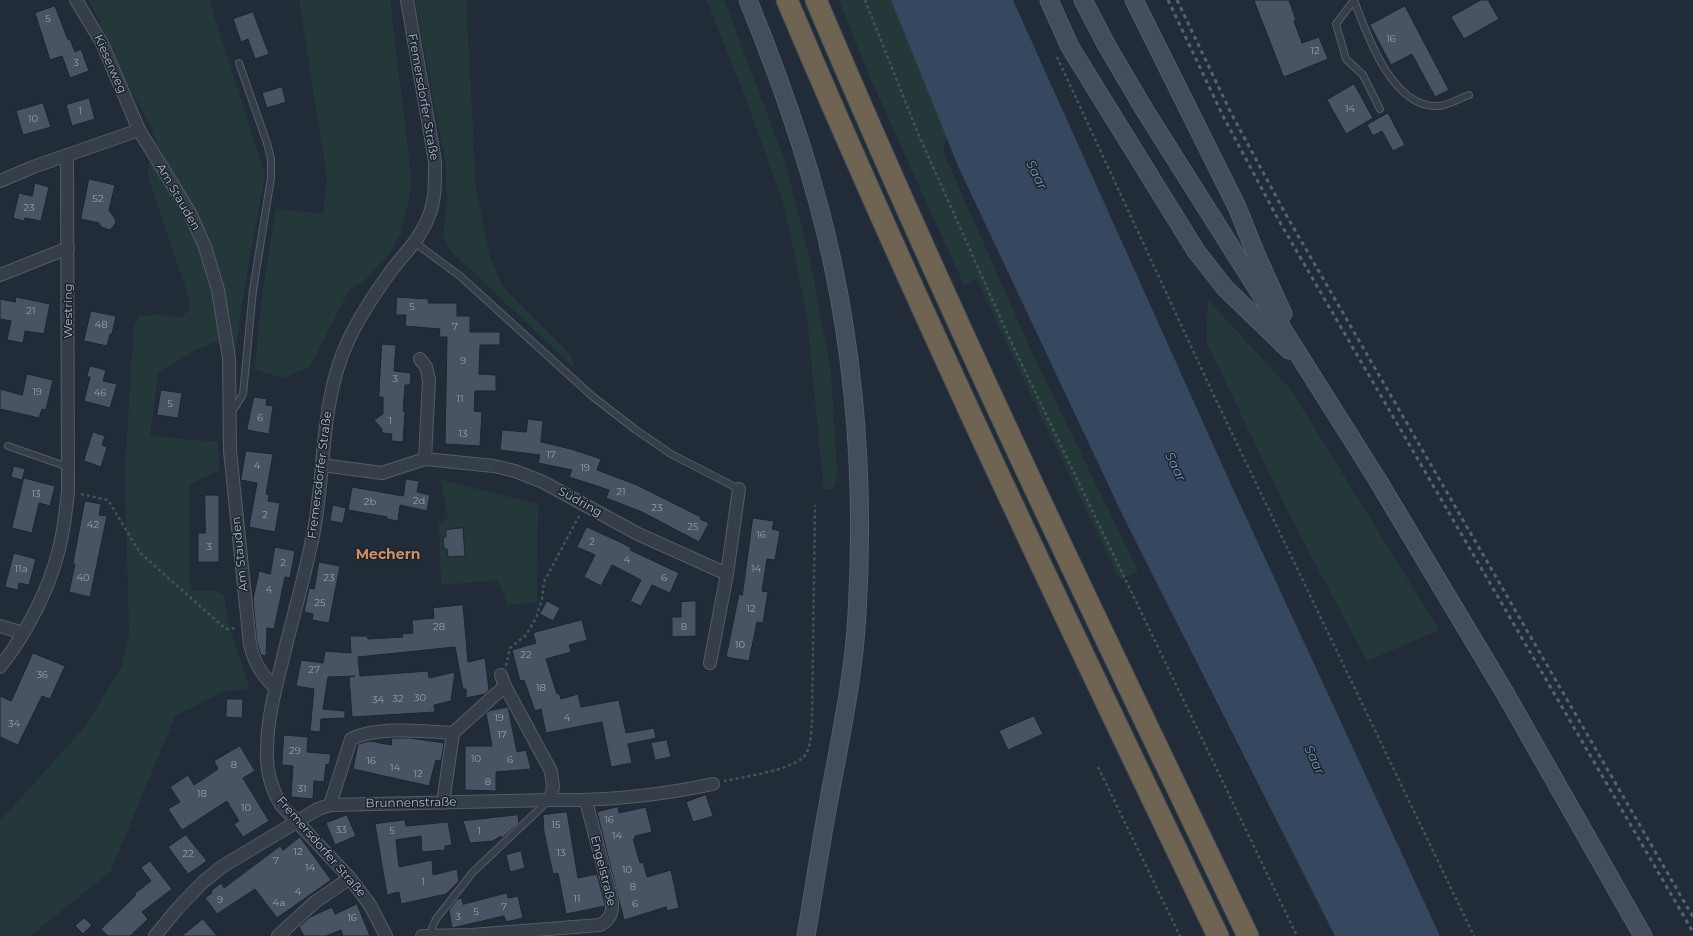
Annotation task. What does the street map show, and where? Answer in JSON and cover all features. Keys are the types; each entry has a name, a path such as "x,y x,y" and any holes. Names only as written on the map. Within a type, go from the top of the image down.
{"highway":[{"path":"787,0 851,152 1015,512 1218,936"},
{"path":"816,0 876,141 956,321 1043,508 1248,936"}],"main road":[{"path":"748,0 768,49 793,121 808,169 833,265 850,363 855,412 859,478 860,534 857,614 852,664 806,936"},
{"path":"1050,0 1062,31 1088,76 1176,220 1211,271 1240,304 1309,370"},
{"path":"1083,0 1107,46 1168,147 1377,479 1493,673 1643,936"},
{"path":"1134,0 1237,207 1258,259 1309,370"}],"street":[{"name":"Kieserweg","path":"76,0 110,61 139,130"},
{"name":"Fremersdorfer Straße","path":"386,936 370,905 350,878 281,805 274,793 268,768 267,748 269,719 275,687 316,519 327,413 335,374 348,340 383,283 423,230 429,216 435,184 435,161 407,0"},
{"path":"0,181 67,155 139,130"},
{"name":"Am Stauden","path":"139,130 190,213 205,247 218,290 229,358 230,450 248,626 254,660 264,677 275,687"},
{"name":"Westring","path":"0,668 23,633 50,577 59,550 68,491 67,155"},
{"path":"0,275 68,248"},
{"path":"420,359 426,367 429,380 425,459"},
{"name":"Südring","path":"322,465 382,473 425,459 494,466 515,471 543,482 638,534 727,574"},
{"path":"710,663 727,574 739,489"},
{"path":"0,626 23,633"},
{"path":"443,803 453,733 503,680 551,771 553,787 550,800"},
{"path":"330,805 339,771 350,739 357,736 396,731 453,733"},
{"name":"Brunnenstraße","path":"155,936 178,908 203,882 223,866 298,822 318,808 330,805 550,800 586,801 652,796 713,784"},
{"name":"Engelstraße","path":"422,936 542,931 600,926 607,921 613,911 612,900 586,801"},
{"path":"278,936 315,902 350,878"}],"lane":[{"path":"1354,0 1379,60 1407,97 1426,105 1438,106 1469,95"},
{"path":"1354,0 1336,24 1346,59 1363,75 1380,109"},
{"path":"230,412 236,406 243,394 253,290 271,178 271,159 267,143 240,63"},
{"path":"414,242 460,276 586,390 636,430 671,454 739,489"},
{"path":"8,446 68,467"},
{"path":"432,936 432,928 436,920 473,872 550,800"}],"path":[{"path":"866,0 917,131 1013,346 1297,936"},
{"path":"1054,50 1082,116 1218,405 1474,936"},
{"path":"68,491 108,500 140,553 226,629 248,626"},
{"path":"503,680 508,662 508,652 510,648 526,635 536,618 542,599 544,582 585,505"},
{"path":"713,784 788,766 802,758 806,753 812,724 815,505"},
{"path":"1098,768 1180,936"}],"green space":[{"path":"89,0 209,0 265,175 245,284 235,354 223,339 197,349 158,373 150,436 218,442 219,470 190,484 189,577 192,591 216,591 224,595 230,629 249,685 245,689 224,691 175,716 110,872 30,936 0,936 0,821 83,729 122,667 129,634 125,466 134,325 139,316 160,315 181,318 189,310 189,297 148,176 148,166 158,148 153,130 127,84 111,44"},
{"path":"299,0 390,0 412,184 400,234 390,253 366,279 349,290 310,367 282,378 255,369 262,296 276,209 323,214 327,177"},
{"path":"415,0 466,0 476,191 490,257 503,287 570,354 574,362 573,367 448,248 443,234 447,203 446,166"},
{"path":"707,0 724,0 785,162 810,260 831,373 837,474 833,489 824,490 807,317 785,208 751,112"},
{"path":"839,0 891,0 947,138 943,146 944,154 1033,355 1138,571 1120,580 1008,347 977,278 964,285 870,77"},
{"path":"1208,300 1291,390 1439,630 1367,661 1288,512 1206,341"},
{"path":"441,480 538,504 537,602 508,605 498,580 441,585 439,523 448,519"}],"water":[{"name":"Saar","path":"891,0 1013,0 1233,489 1440,936 1335,936 1124,518 958,166"}],"building":[{"path":"1254,0 1289,0 1296,20 1294,21 1302,43 1319,37 1328,59 1284,77"},
{"path":"1481,0 1488,0 1499,19 1464,39 1451,17"},
{"path":"55,6 68,40 70,39 75,52 81,49 89,71 70,78 62,56 50,60 35,13"},
{"path":"1405,6 1449,90 1435,97 1412,54 1391,65 1370,25"},
{"path":"253,12 269,54 255,59 248,39 241,42 233,19"},
{"path":"1354,84 1373,118 1346,134 1327,100"},
{"path":"282,87 286,102 267,108 262,93"},
{"path":"89,98 95,119 72,126 66,105"},
{"path":"43,103 51,127 23,135 16,111"},
{"path":"1388,113 1405,145 1393,151 1382,131 1373,136 1367,125"},
{"path":"89,179 115,185 109,210 116,223 110,230 101,227 99,223 81,219"},
{"path":"35,183 49,187 41,221 25,218 24,221 13,218 19,193 32,196"},
{"path":"16,297 50,304 44,334 25,331 23,343 7,340 11,321 0,319 0,299 15,302"},
{"path":"397,297 429,299 428,303 457,303 457,316 470,316 470,332 500,332 500,345 480,345 479,374 496,375 496,391 475,391 474,411 482,412 480,446 445,444 447,337 439,337 440,329 405,326 406,315 396,315"},
{"path":"91,311 116,316 112,334 110,334 107,346 84,341"},
{"path":"382,344 396,345 394,371 411,373 410,385 405,385 403,442 391,441 392,434 382,433 382,429 374,420 383,414 383,397 379,397"},
{"path":"90,366 106,370 103,381 117,384 110,408 84,401 90,377 87,377"},
{"path":"27,374 53,380 46,410 42,409 39,418 0,409 0,389 22,395"},
{"path":"161,390 182,393 178,418 157,415"},
{"path":"254,397 267,399 266,405 273,406 269,434 247,430"},
{"path":"528,419 543,421 541,442 571,449 601,459 597,470 637,485 701,517 700,519 709,523 699,542 642,512 606,498 609,490 569,477 572,470 538,463 540,455 500,450 502,430 526,432"},
{"path":"93,432 105,436 102,445 107,447 101,467 84,461"},
{"path":"246,451 273,454 266,494 269,495 268,501 280,503 275,532 249,527 257,483 241,480"},
{"path":"14,466 25,469 22,480 11,477"},
{"path":"24,478 55,486 50,506 39,503 32,533 12,528"},
{"path":"406,479 419,481 417,492 430,495 427,511 400,505 398,521 387,519 387,517 348,510 352,487 403,496"},
{"path":"205,495 219,495 219,562 198,562 198,533 205,533"},
{"path":"85,501 101,504 99,515 107,516 90,597 69,592"},
{"path":"333,505 346,508 343,523 330,521"},
{"path":"753,518 774,521 772,529 780,531 775,560 767,559 762,591 768,592 763,623 757,622 749,661 726,657 739,594 742,595"},
{"path":"587,527 620,542 631,548 630,550 679,573 670,593 652,585 641,606 630,601 641,580 612,565 601,586 584,577 595,555 577,547"},
{"path":"463,528 465,556 448,557 447,549 444,549 443,537 446,537 446,530"},
{"path":"275,547 295,551 290,578 285,577 274,629 267,628 266,656 261,655 257,643 253,599 259,571 270,574"},
{"path":"14,553 36,559 29,585 19,583 18,590 5,587"},
{"path":"319,562 340,566 329,623 312,620 313,614 304,612 309,588 314,589"},
{"path":"547,601 560,608 553,621 540,614"},
{"path":"696,601 696,636 672,637 672,617 681,617 681,602"},
{"path":"463,605 468,662 485,658 489,690 485,694 466,698 466,689 463,689 455,647 358,657 360,676 428,671 429,678 455,672 451,701 434,705 435,712 352,717 349,677 355,676 328,677 323,709 345,711 345,718 321,719 320,732 310,731 314,689 296,686 301,660 323,663 325,651 351,653 350,636 367,636 368,639 403,637 402,634 413,633 412,620 434,618 433,608"},
{"path":"582,620 587,640 569,645 571,652 546,659 557,694 559,693 561,699 578,694 581,707 619,700 626,733 654,728 656,738 628,744 632,763 611,767 602,722 546,733 541,709 535,711 524,680 520,681 512,650 536,643 533,633"},
{"path":"33,653 65,666 50,699 42,696 18,745 0,737 0,696 11,701"},
{"path":"227,699 243,699 242,718 226,717"},
{"path":"508,707 517,752 526,750 531,769 496,772 496,791 465,790 465,746 492,746 486,713"},
{"path":"1034,716 1043,734 1008,750 999,731"},
{"path":"284,735 308,737 307,752 331,754 329,765 326,764 324,782 314,781 313,799 291,797 293,766 282,765"},
{"path":"392,738 410,738 444,743 441,761 436,760 429,786 353,769 358,744 370,741 391,745"},
{"path":"667,740 671,757 655,760 651,743"},
{"path":"240,746 255,771 243,778 269,821 243,837 234,824 239,821 227,801 182,830 168,809 180,802 170,787 188,775 194,785 218,769 214,761"},
{"path":"706,795 713,816 693,822 686,802"},
{"path":"618,807 619,813 646,807 652,832 635,836 635,839 633,839 640,863 643,862 647,877 671,870 679,908 667,911 666,907 624,920 597,812"},
{"path":"567,812 578,878 597,874 605,906 566,914 558,873 553,874 544,832 543,815"},
{"path":"347,815 356,836 335,845 326,823"},
{"path":"518,815 519,823 502,838 501,836 493,841 470,843 463,821"},
{"path":"405,820 406,826 448,822 452,845 445,846 445,850 422,852 421,836 396,840 399,867 432,860 433,875 457,869 459,881 446,894 401,904 399,892 387,895 375,824"},
{"path":"186,835 207,861 188,874 168,847"},
{"path":"300,837 331,880 277,918 255,889 217,914 205,898 212,893 211,891 221,883 224,888 280,846 283,850"},
{"path":"521,851 525,868 510,872 506,855"},
{"path":"150,861 172,889 142,912 148,919 130,936 108,936 101,929 136,895 134,894 151,881 141,868"},
{"path":"507,893 508,898 518,896 523,918 506,922 504,916 452,928 449,910 457,899 462,898 463,904"},
{"path":"357,904 370,936 343,936 341,930 326,936 304,936 299,927 310,917 332,907 335,914"},
{"path":"84,918 92,925 83,934 75,926"},
{"path":"203,919 217,936 182,936"}],"railway":[{"path":"1168,0 1223,116 1278,219 1693,932"},
{"path":"1177,0 1231,113 1285,213 1693,917"}],"district":[{"name":"Mechern","path":"388,555"}]}
